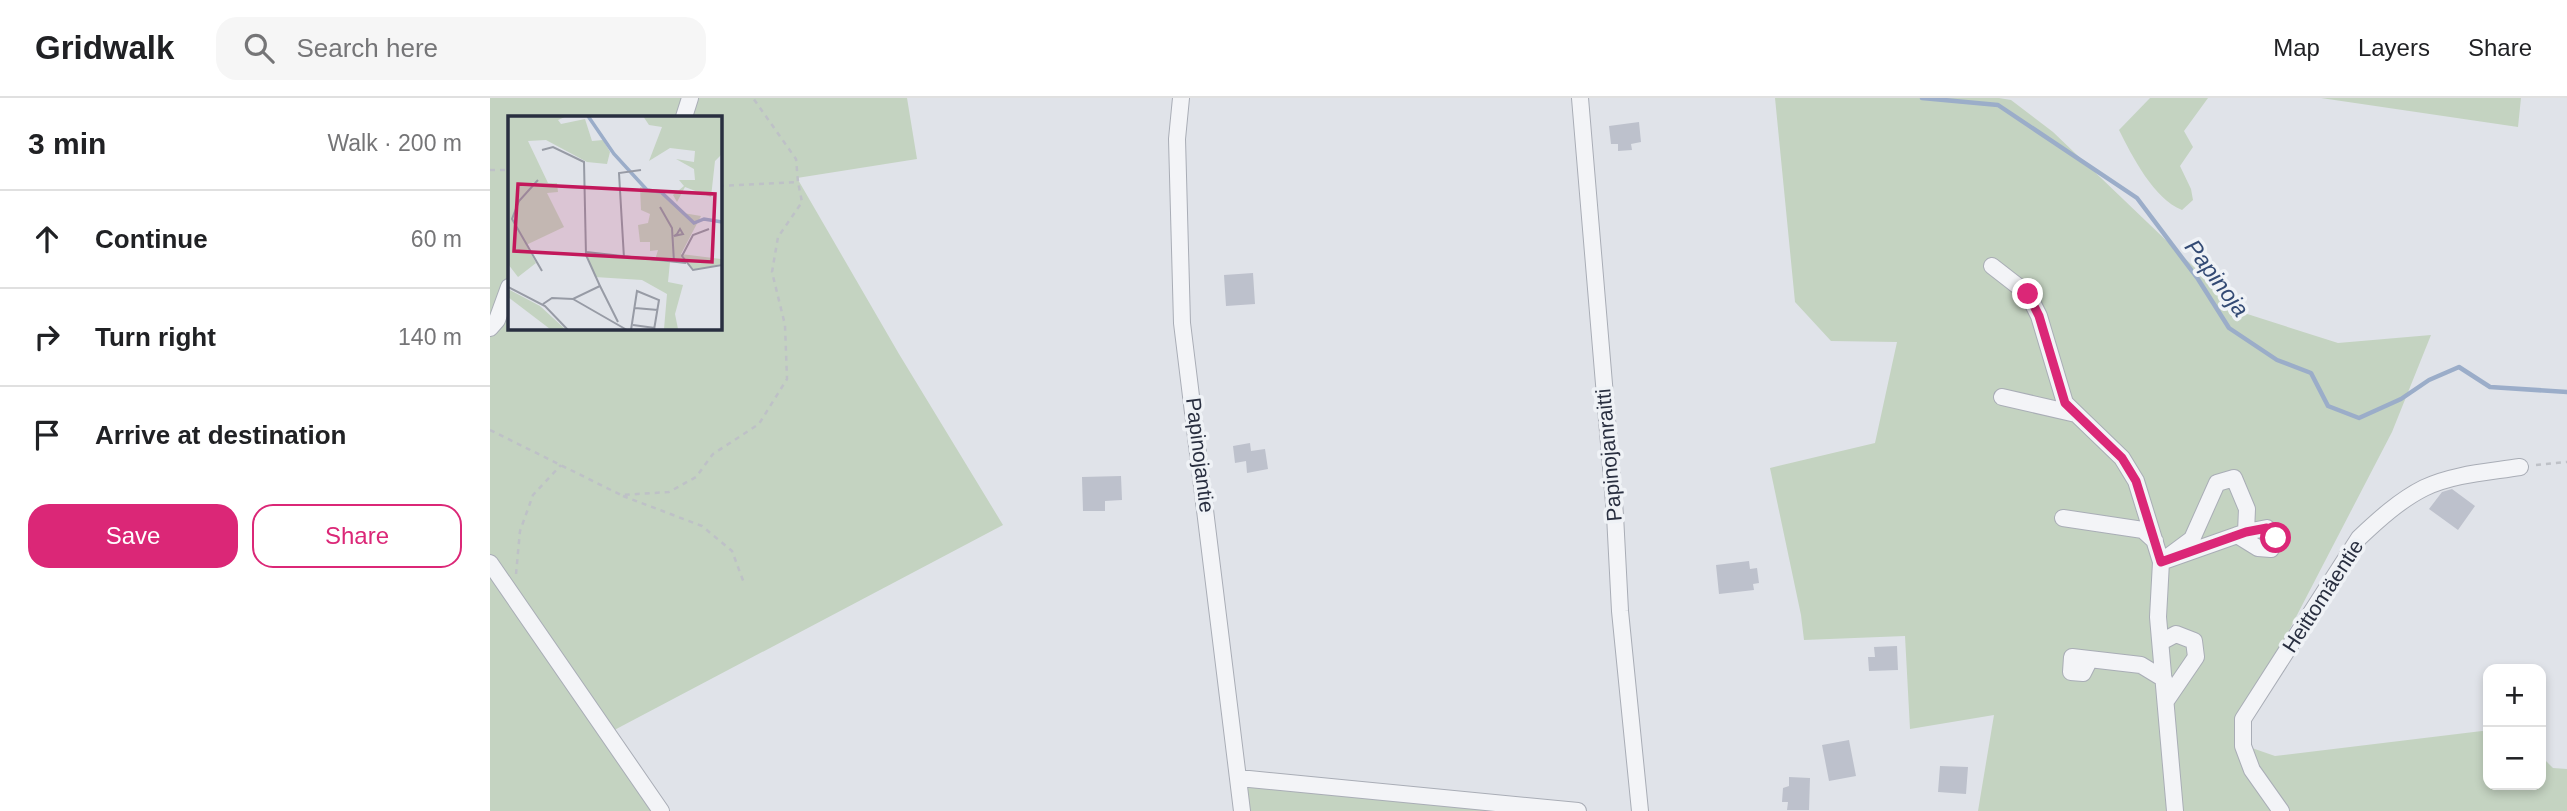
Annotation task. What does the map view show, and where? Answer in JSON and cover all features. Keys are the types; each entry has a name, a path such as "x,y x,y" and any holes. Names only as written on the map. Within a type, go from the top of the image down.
{"street":[{"path":"684,116 690,98"},
{"name":"Papinojantie","path":"1181,98 1177,139 1182,323 1242,811"},
{"name":"Papinojanraitti","path":"1580,98 1615,515 1620,611 1640,811"},
{"path":"1992,265 2028,294 2039,316 2065,403 2122,458 2136,481 2161,562 2158,617 2175,811"},
{"path":"490,328 498,320 508,290"},
{"path":"2002,397 2076,414"},
{"name":"Heittomäentie","path":"2281,811 2252,771 2243,746 2243,719 2359,538 2380,518 2423,489 2452,479 2520,467"},
{"path":"2234,478 2247,509 2242,534 2161,562 2192,539 2217,483 2234,478"},
{"path":"2063,518 2143,530 2154,541"},
{"path":"490,564 661,811"},
{"path":"2161,642 2176,634 2194,641 2196,657 2166,701"},
{"path":"2091,659 2141,664 2164,679"},
{"path":"1239,778 1578,811"}],"path":[{"path":"621,495 669,492 696,477 713,454 759,424 787,379 785,325 772,272 778,237 802,202 796,159 753,98"},
{"path":"490,170 508,170"},
{"path":"721,186 798,182"},
{"path":"490,430 621,495 702,526 732,551 744,583"},
{"path":"2520,467 2567,462"},
{"path":"514,598 520,531 533,495 561,465"}],"green space":[{"path":"490,98 907,98 917,159 797,178 899,354 1003,525 603,736 653,811 490,811"},
{"path":"1775,98 2011,100 2053,132 2241,312 2338,343 2431,335 2392,432 2243,719 2243,746 2281,811 1978,811 1994,715 1910,729 1905,636 1804,640 1770,468 1875,443 1897,342 1831,341 1795,302"},
{"path":"2150,98 2208,98 2184,131 2193,147 2180,166 2193,200 2182,210 2162,197 2153,187 2119,130"},
{"path":"2321,98 2521,98 2518,127"},
{"path":"2483,731 2483,790 2546,790 2546,761 2553,768 2567,769 2567,811 2287,811 2255,764 2249,747 2275,756"},
{"path":"1239,778 1578,811 1242,811"}],"building":[{"path":"1639,122 1641,142 1631,144 1632,150 1618,151 1618,144 1611,144 1609,126"},
{"path":"1253,273 1255,304 1226,306 1224,275"},
{"path":"1250,443 1251,451 1265,449 1268,469 1247,473 1246,461 1235,463 1233,446"},
{"path":"1121,476 1122,500 1105,501 1105,511 1083,511 1082,477"},
{"path":"2452,489 2475,506 2458,530 2429,509 2442,492"},
{"path":"1749,561 1750,569 1757,568 1759,583 1753,584 1754,590 1719,594 1716,565"},
{"path":"1897,646 1898,670 1869,671 1868,657 1875,657 1874,647"},
{"path":"1849,740 1856,776 1829,781 1822,745"},
{"path":"1940,766 1968,767 1966,794 1938,792"},
{"path":"1789,777 1810,778 1809,810 1787,810 1788,802 1782,802 1783,788 1789,786"}],"waterway":[{"name":"Papinoja","path":"1922,98 1998,105 2137,198 2198,279 2229,328 2277,360 2311,373 2328,406 2359,418 2401,399 2429,380 2459,367 2490,387 2567,392"}],"route":[{"path":"2028,294 2039,316 2065,403 2122,458 2136,481 2161,562 2246,532 2267,528 2276,538"}]}
